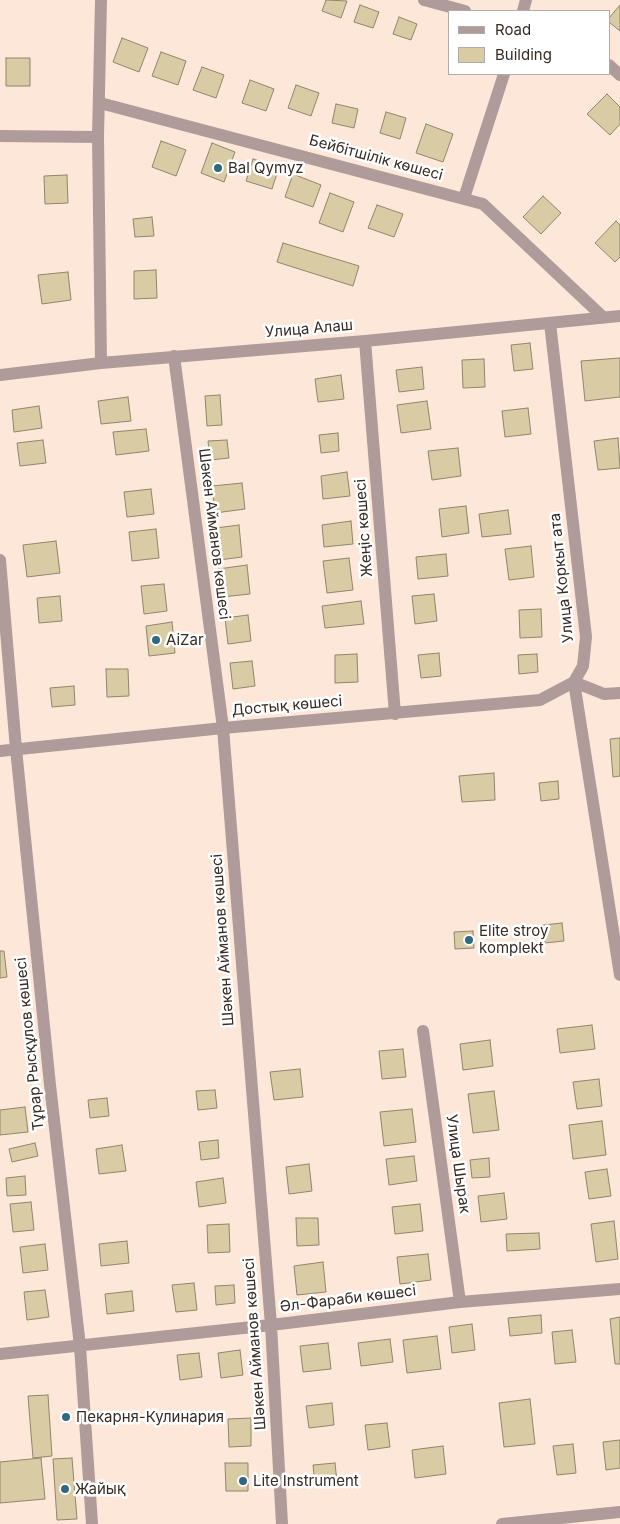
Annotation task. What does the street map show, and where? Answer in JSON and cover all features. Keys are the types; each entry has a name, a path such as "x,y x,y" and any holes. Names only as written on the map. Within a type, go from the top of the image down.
{"street":[{"path":"101,0 98,137 101,363"},
{"path":"424,0 461,10"},
{"path":"610,66 620,75"},
{"path":"464,198 504,75"},
{"name":"Бейбітшілік көшесі","path":"100,103 483,204 603,318"},
{"path":"0,136 98,137"},
{"name":"Улица Алаш","path":"0,375 174,356 365,341 620,316"},
{"name":"Улица Коркыт ата","path":"550,323 586,637 583,666 574,682"},
{"name":"Жеңіс көшесі","path":"365,341 395,714"},
{"name":"Шәкен Айманов көшесі","path":"174,356 223,728 271,1325 282,1524"},
{"name":"Тұрар Рысқұлов көшесі","path":"0,560 16,750 51,1095 80,1346 92,1524"},
{"path":"574,682 604,694 620,693"},
{"path":"574,682 620,976"},
{"name":"Достық көшесі","path":"0,751 223,728 540,700 574,682"},
{"name":"Улица Шырак","path":"423,1031 460,1302"},
{"name":"Әл-Фараби көшесі","path":"0,1354 271,1325 460,1302 620,1289"},
{"path":"502,1524 620,1512"}],"building":[{"path":"326,0 347,1 341,18 322,11"},
{"path":"360,5 379,12 373,28 354,22"},
{"path":"620,5 620,31 610,23 610,17"},
{"path":"399,17 417,24 411,40 393,34"},
{"path":"122,38 148,48 139,72 113,62"},
{"path":"161,52 186,61 178,85 152,76"},
{"path":"6,58 30,58 30,86 6,86"},
{"path":"202,67 224,75 216,98 193,90"},
{"path":"250,80 274,89 266,111 242,103"},
{"path":"296,85 319,93 311,116 288,108"},
{"path":"607,94 620,107 620,124 610,135 587,114"},
{"path":"336,104 358,109 354,128 332,123"},
{"path":"386,112 406,118 400,139 380,133"},
{"path":"426,124 453,134 443,162 416,153"},
{"path":"161,141 186,150 176,176 152,167"},
{"path":"212,143 235,152 224,182 201,173"},
{"path":"253,159 279,167 272,189 246,181"},
{"path":"293,174 321,185 313,207 285,197"},
{"path":"67,175 68,203 45,204 44,176"},
{"path":"330,193 354,202 343,232 319,223"},
{"path":"543,196 561,213 541,234 523,217"},
{"path":"377,205 403,214 394,237 368,228"},
{"path":"152,217 154,236 135,237 133,219"},
{"path":"616,221 620,225 620,257 615,262 595,243"},
{"path":"283,243 359,266 353,286 277,262"},
{"path":"156,270 157,298 134,299 134,271"},
{"path":"68,272 71,300 42,304 38,275"},
{"path":"530,343 533,369 514,371 511,345"},
{"path":"620,358 620,397 585,401 581,361"},
{"path":"484,359 485,387 463,388 462,360"},
{"path":"422,367 424,389 399,392 396,370"},
{"path":"341,375 344,399 318,402 315,379"},
{"path":"220,395 222,425 207,426 205,396"},
{"path":"128,397 131,421 101,424 98,401"},
{"path":"427,401 431,429 401,433 397,405"},
{"path":"39,406 42,428 14,432 12,410"},
{"path":"528,408 531,434 505,437 502,411"},
{"path":"146,429 149,451 116,455 113,432"},
{"path":"338,433 339,451 321,453 319,435"},
{"path":"618,438 620,468 598,470 594,441"},
{"path":"43,440 46,463 20,466 17,443"},
{"path":"227,440 229,458 210,460 208,441"},
{"path":"458,448 461,476 432,480 428,451"},
{"path":"347,472 350,496 323,499 321,476"},
{"path":"242,483 245,509 215,513 212,486"},
{"path":"151,489 154,514 127,517 124,492"},
{"path":"466,506 469,533 442,537 439,509"},
{"path":"508,510 511,534 482,537 479,514"},
{"path":"351,521 353,544 324,547 322,525"},
{"path":"239,525 242,557 219,560 216,528"},
{"path":"156,529 159,558 132,561 129,532"},
{"path":"56,541 60,573 27,577 23,545"},
{"path":"531,546 534,577 509,580 505,549"},
{"path":"446,554 448,576 418,579 416,557"},
{"path":"349,558 353,590 327,593 323,561"},
{"path":"247,565 250,594 222,597 218,569"},
{"path":"164,584 167,611 144,614 141,586"},
{"path":"434,594 437,621 415,624 412,596"},
{"path":"60,596 62,621 39,623 37,598"},
{"path":"361,601 364,624 325,628 322,606"},
{"path":"541,609 542,637 520,638 519,610"},
{"path":"248,615 251,641 228,644 225,618"},
{"path":"172,622 175,653 149,656 146,626"},
{"path":"439,653 441,676 421,678 418,655"},
{"path":"357,654 358,682 335,683 335,655"},
{"path":"537,654 538,672 519,674 518,655"},
{"path":"252,661 255,686 233,689 230,663"},
{"path":"106,669 128,669 129,696 107,697"},
{"path":"74,686 75,705 52,707 50,688"},
{"path":"620,738 620,776 613,777 610,739"},
{"path":"494,773 495,800 462,802 459,776"},
{"path":"558,781 559,799 541,801 539,783"},
{"path":"562,923 564,941 545,943 543,925"},
{"path":"473,931 474,948 455,949 454,932"},
{"path":"0,951 4,951 7,977 0,978"},
{"path":"592,1025 595,1049 560,1053 557,1029"},
{"path":"490,1040 493,1066 463,1070 460,1044"},
{"path":"403,1049 406,1077 382,1079 379,1051"},
{"path":"300,1069 303,1097 274,1100 270,1072"},
{"path":"599,1079 602,1106 577,1109 573,1082"},
{"path":"215,1090 217,1108 198,1110 196,1091"},
{"path":"494,1091 499,1130 473,1133 468,1094"},
{"path":"107,1098 109,1116 90,1118 88,1100"},
{"path":"25,1107 28,1132 0,1135 0,1110"},
{"path":"412,1109 416,1142 384,1146 380,1112"},
{"path":"602,1121 606,1155 573,1159 569,1125"},
{"path":"218,1140 219,1158 201,1160 199,1142"},
{"path":"35,1143 38,1156 12,1162 9,1149"},
{"path":"122,1145 126,1171 99,1174 96,1149"},
{"path":"414,1156 417,1181 389,1185 386,1159"},
{"path":"489,1158 490,1177 472,1178 470,1160"},
{"path":"309,1164 312,1191 289,1194 286,1167"},
{"path":"607,1169 611,1196 589,1199 585,1172"},
{"path":"25,1176 26,1195 7,1196 6,1178"},
{"path":"223,1178 226,1203 199,1207 196,1182"},
{"path":"504,1193 507,1219 481,1222 478,1196"},
{"path":"31,1202 34,1230 13,1232 10,1204"},
{"path":"420,1204 423,1231 395,1234 392,1207"},
{"path":"296,1218 318,1218 319,1245 297,1246"},
{"path":"614,1221 618,1259 596,1262 591,1224"},
{"path":"229,1224 230,1252 208,1253 207,1225"},
{"path":"539,1233 540,1249 507,1251 506,1234"},
{"path":"127,1241 129,1263 101,1266 99,1244"},
{"path":"45,1244 48,1270 23,1273 20,1247"},
{"path":"428,1254 431,1280 400,1284 397,1257"},
{"path":"323,1262 326,1292 297,1295 294,1266"},
{"path":"194,1283 197,1310 176,1312 172,1285"},
{"path":"234,1285 235,1303 216,1305 215,1286"},
{"path":"45,1290 49,1317 27,1320 24,1292"},
{"path":"132,1291 134,1311 107,1314 105,1294"},
{"path":"541,1315 542,1333 510,1336 508,1318"},
{"path":"620,1317 620,1364 615,1364 610,1319"},
{"path":"472,1324 475,1350 452,1353 449,1327"},
{"path":"572,1330 576,1362 555,1364 552,1332"},
{"path":"437,1336 441,1369 407,1373 403,1340"},
{"path":"390,1339 393,1362 361,1366 358,1343"},
{"path":"328,1343 331,1369 303,1372 300,1346"},
{"path":"240,1350 243,1375 221,1378 218,1353"},
{"path":"199,1353 202,1377 180,1380 177,1355"},
{"name":"Жайық","path":"48,1395 52,1456 33,1458 28,1396"},
{"path":"530,1399 535,1444 504,1447 499,1403"},
{"path":"332,1403 334,1425 309,1428 306,1406"},
{"path":"251,1418 251,1446 229,1447 228,1419"},
{"path":"387,1423 390,1447 368,1450 365,1425"},
{"path":"620,1440 620,1468 606,1470 603,1442"},
{"path":"573,1444 576,1473 557,1475 553,1446"},
{"path":"443,1446 446,1474 415,1478 412,1450"},
{"path":"41,1458 45,1499 0,1503 0,1462"},
{"name":"Жайық","path":"72,1458 77,1519 57,1520 53,1459"},
{"path":"225,1463 248,1463 248,1491 226,1491"},
{"path":"335,1463 337,1482 315,1484 313,1465"}],"place":[{"name":"Bal Qymyz","path":"218,168"},
{"name":"AiZar","path":"156,640"},
{"name":"Elite stroy komplekt","path":"469,940"},
{"name":"Пекарня-Кулинария","path":"66,1417"},
{"name":"Lite Instrument","path":"243,1481"},
{"name":"Жайық","path":"65,1489"}]}
